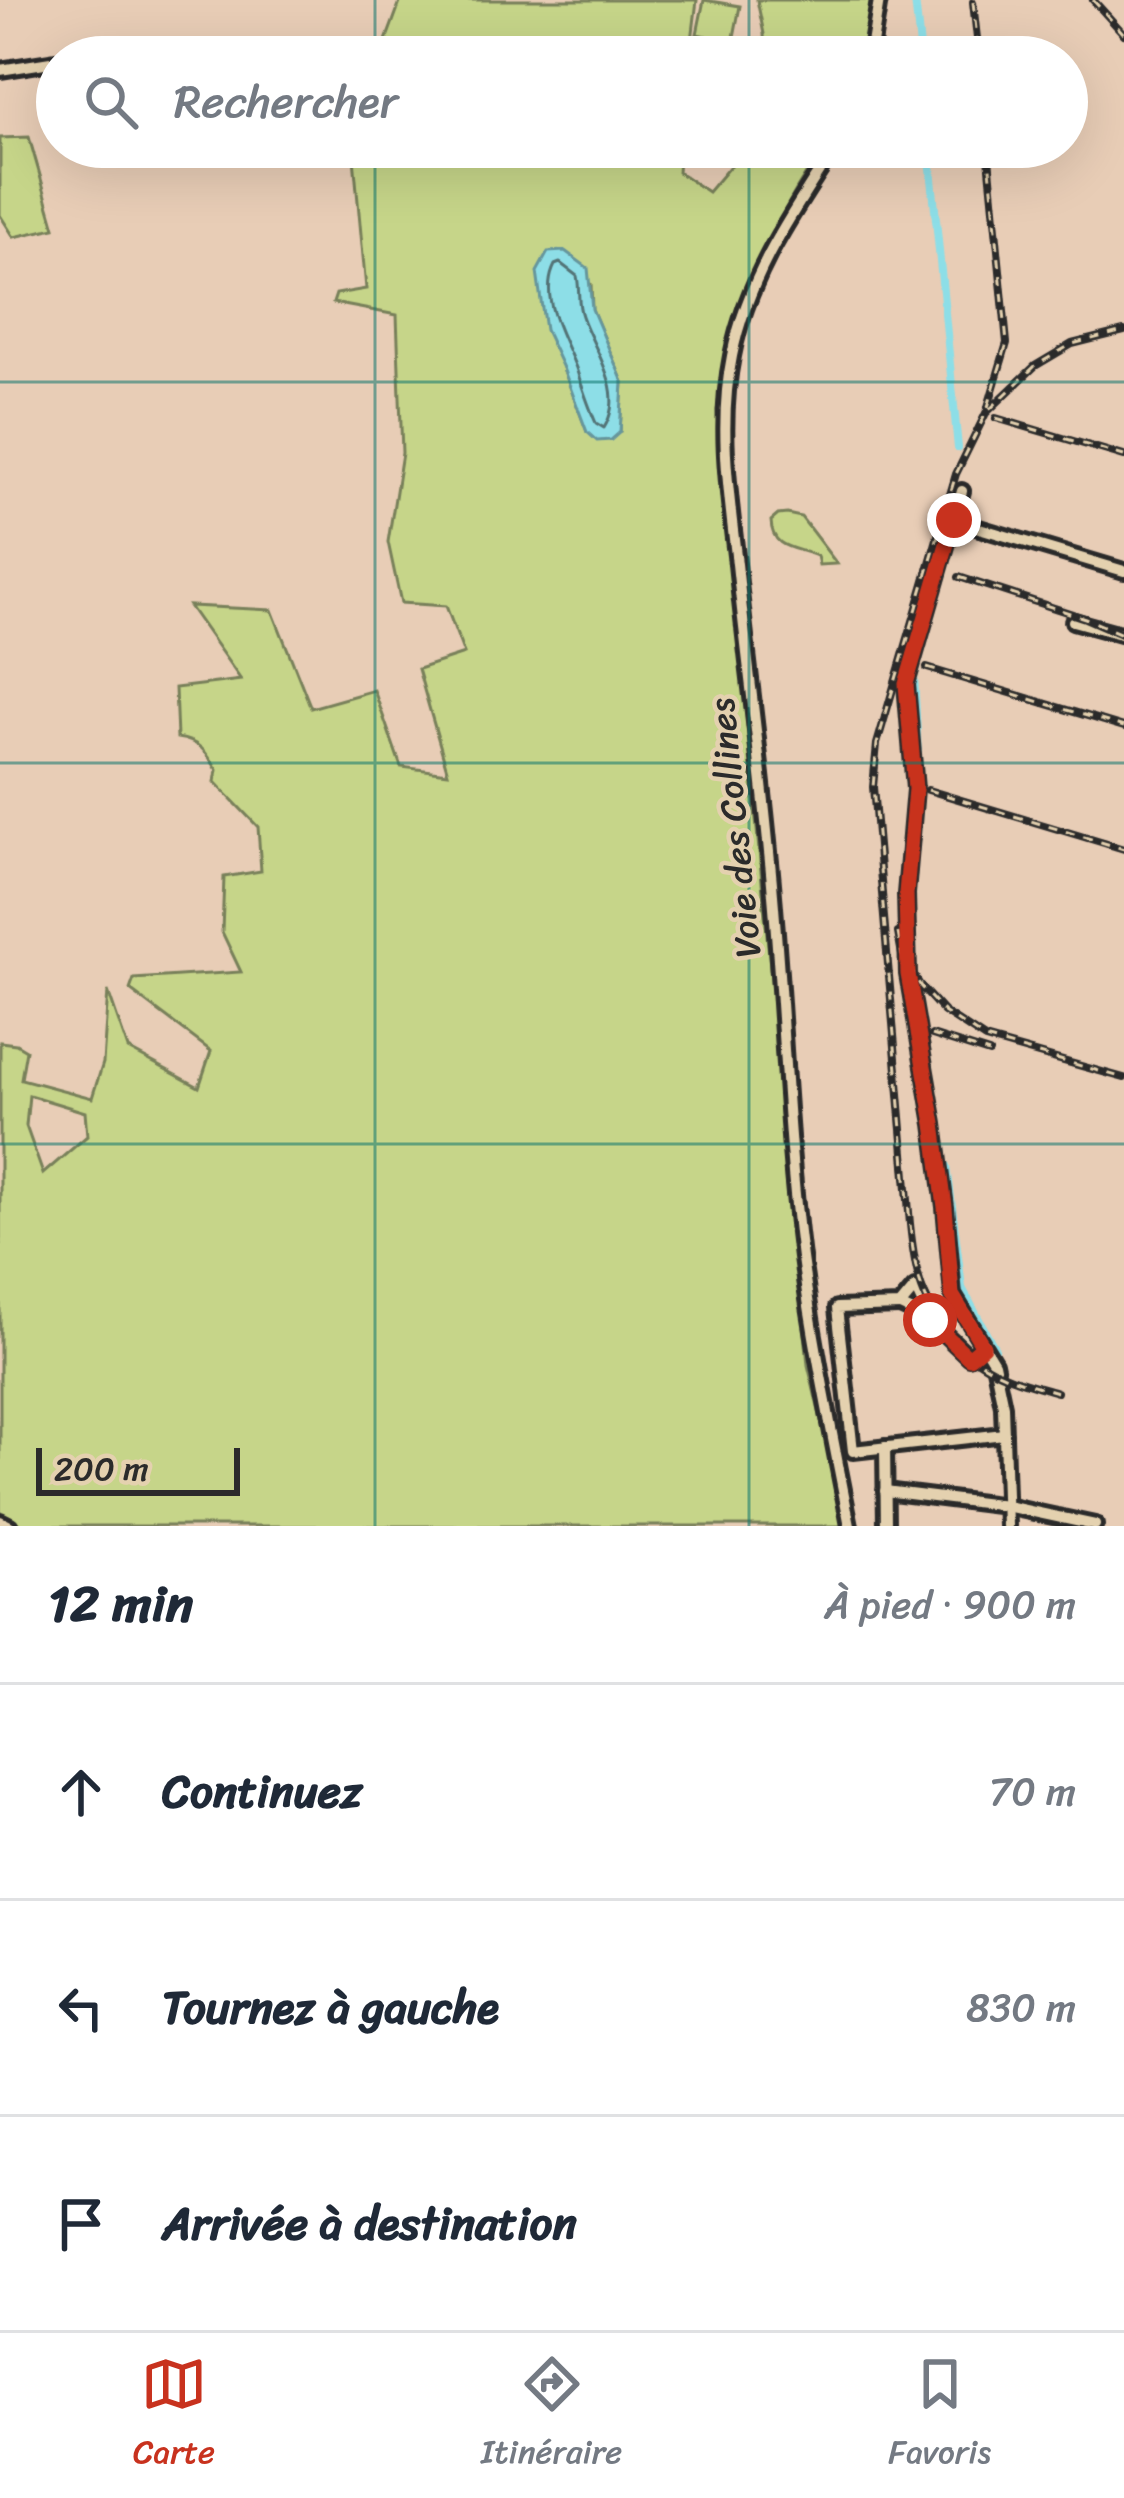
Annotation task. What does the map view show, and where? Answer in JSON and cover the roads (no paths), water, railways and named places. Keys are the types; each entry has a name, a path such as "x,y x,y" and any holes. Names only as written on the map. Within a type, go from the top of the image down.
{"street":[{"path":"873,36 879,0"},
{"path":"0,70 36,65"},
{"name":"Voie des Collines","path":"823,168 771,249 748,297 724,408 727,474 770,851 802,1259 850,1526"},
{"path":"962,491 906,684 915,789 906,894 908,974 934,1124 952,1295 994,1364 1003,1406 1007,1526"},
{"path":"953,526 969,524 1124,571"},
{"path":"1072,621 1124,635"},
{"path":"900,1306 915,1288 930,1320"},
{"path":"983,1346 969,1358 930,1320 900,1306 837,1308 853,1451 1004,1434"},
{"path":"885,1448 886,1526"},
{"path":"885,1491 1006,1506 1095,1525"},
{"path":"0,1521 10,1526"}],"water":[{"path":"565,251 588,268 592,309 623,382 620,432 611,440 597,441 587,432 545,330 537,272 548,252"}],"waterway":[{"path":"915,0 919,36"},
{"path":"931,168 958,448"},
{"path":"914,675 919,776"},
{"path":"947,1166 962,1288 995,1349"}],"railway":[{"path":"1093,0 1124,34"},
{"path":"973,2 977,36"},
{"path":"988,407 1007,343 990,168"},
{"path":"1057,1392 1006,1376 972,1357 935,1315 922,1288 910,1224 873,787 877,744 956,474 986,413 1035,366 1072,344 1124,331"},
{"path":"996,418 1124,456"},
{"path":"959,577 1124,635"},
{"path":"927,668 1124,727"},
{"path":"928,790 1124,849"},
{"path":"898,933 902,955 921,987 944,1012 985,1039 1124,1078"},
{"path":"932,1035 989,1053"}]}
